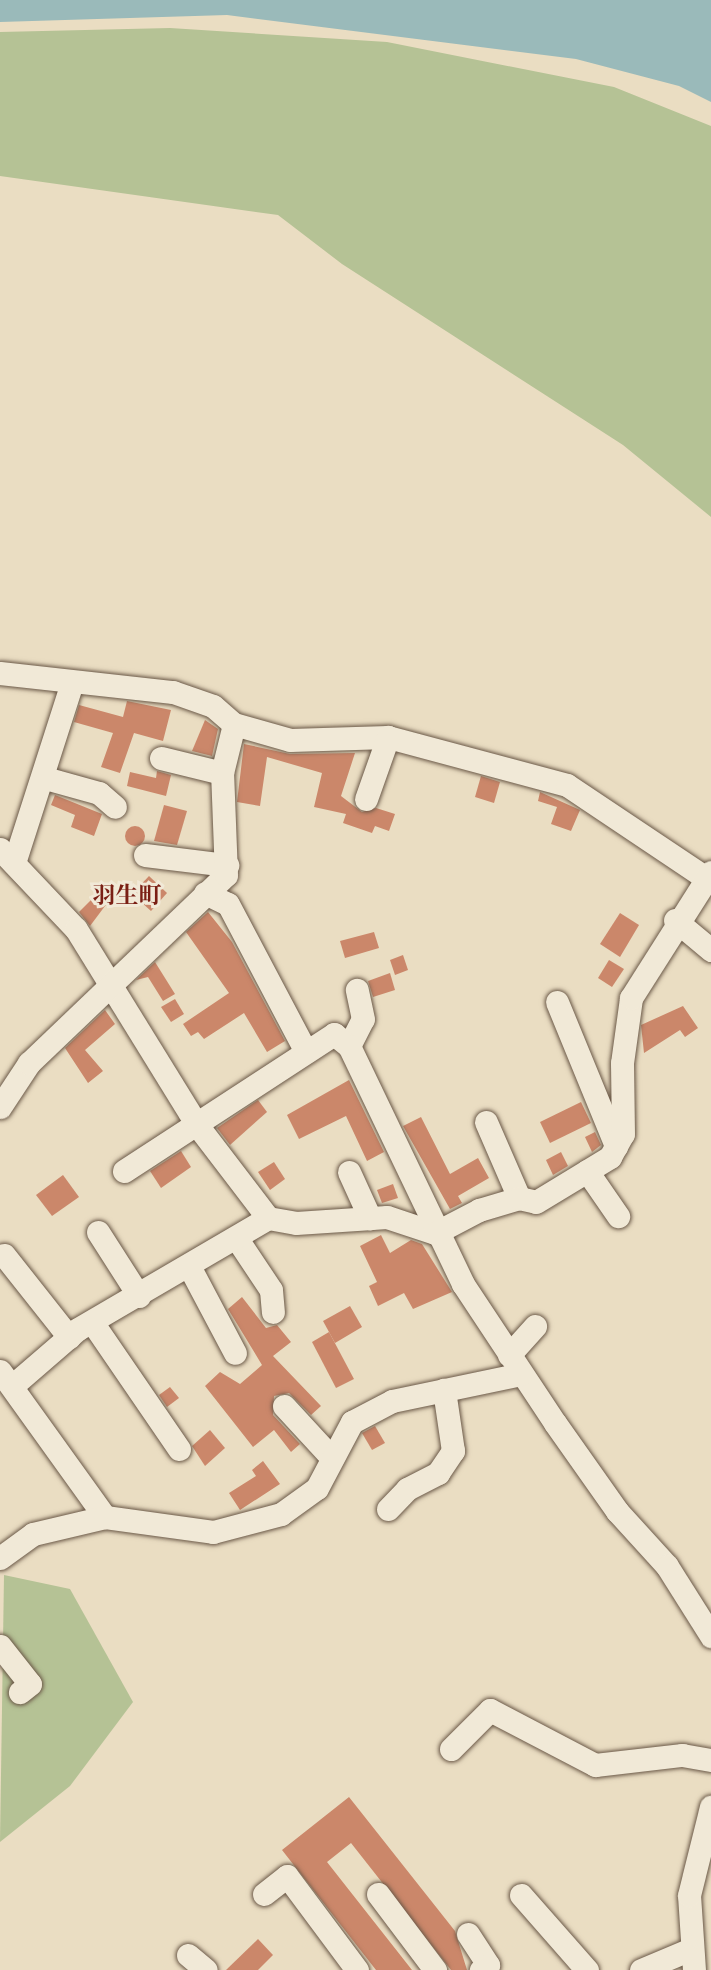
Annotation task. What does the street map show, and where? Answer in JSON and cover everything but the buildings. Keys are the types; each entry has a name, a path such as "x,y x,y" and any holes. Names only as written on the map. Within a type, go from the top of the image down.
{"street":[{"path":"0,673 71,685 173,692 213,706 234,724 290,740 388,737 568,785 708,875 675,920 631,998 622,1063 623,1134 616,1146 587,1171 536,1202 519,1198 435,1233 408,1220 370,1218 296,1223 268,1218 197,1125 76,929 7,856 45,778 71,685"},
{"path":"2,1101 29,1063 108,983 226,875 222,773 234,724"},
{"path":"366,799 388,737"},
{"path":"161,758 222,773"},
{"path":"45,778 99,793 115,807"},
{"path":"145,855 227,865"},
{"path":"205,893 228,904 306,1052"},
{"path":"675,920 711,950"},
{"path":"349,1046 363,1019 357,990"},
{"path":"557,1002 616,1146"},
{"path":"124,1171 334,1034 349,1046 422,1186 435,1233 515,1365 617,1511 667,1566 711,1636"},
{"path":"486,1122 519,1198"},
{"path":"587,1171 618,1216"},
{"path":"349,1172 370,1218"},
{"path":"105,1517 6,1379 92,1322 190,1268 268,1218"},
{"path":"98,1232 139,1296"},
{"path":"237,1238 271,1290 273,1312"},
{"path":"4,1255 69,1337"},
{"path":"190,1268 235,1353"},
{"path":"92,1322 179,1449"},
{"path":"0,1558 33,1534 105,1517 213,1532 270,1517 317,1488 352,1422 392,1401 444,1390 515,1365 535,1326"},
{"path":"388,1509 407,1489 438,1473 453,1451 444,1390"},
{"path":"284,1406 332,1458"},
{"path":"0,1646 30,1684 19,1692"},
{"path":"451,1749 490,1710 595,1765 682,1755 711,1760"},
{"path":"640,1970 692,1960 711,1807"},
{"path":"264,1894 287,1876 357,1970"},
{"path":"378,1894 435,1970"},
{"path":"521,1895 587,1970"},
{"path":"468,1934 488,1965 481,1970"},
{"path":"188,1955 206,1970"},
{"path":"706,1970 711,1968"}],"green space":[{"path":"170,28 387,42 614,87 711,126 711,517 623,445 342,264 278,215 0,176 0,32"},
{"path":"4,1575 70,1589 133,1702 70,1786 0,1842"}],"water":[{"path":"0,0 711,0 711,102 679,86 576,59 227,15 0,22"}],"district":[{"name":"羽生町","path":"127,897"}]}
